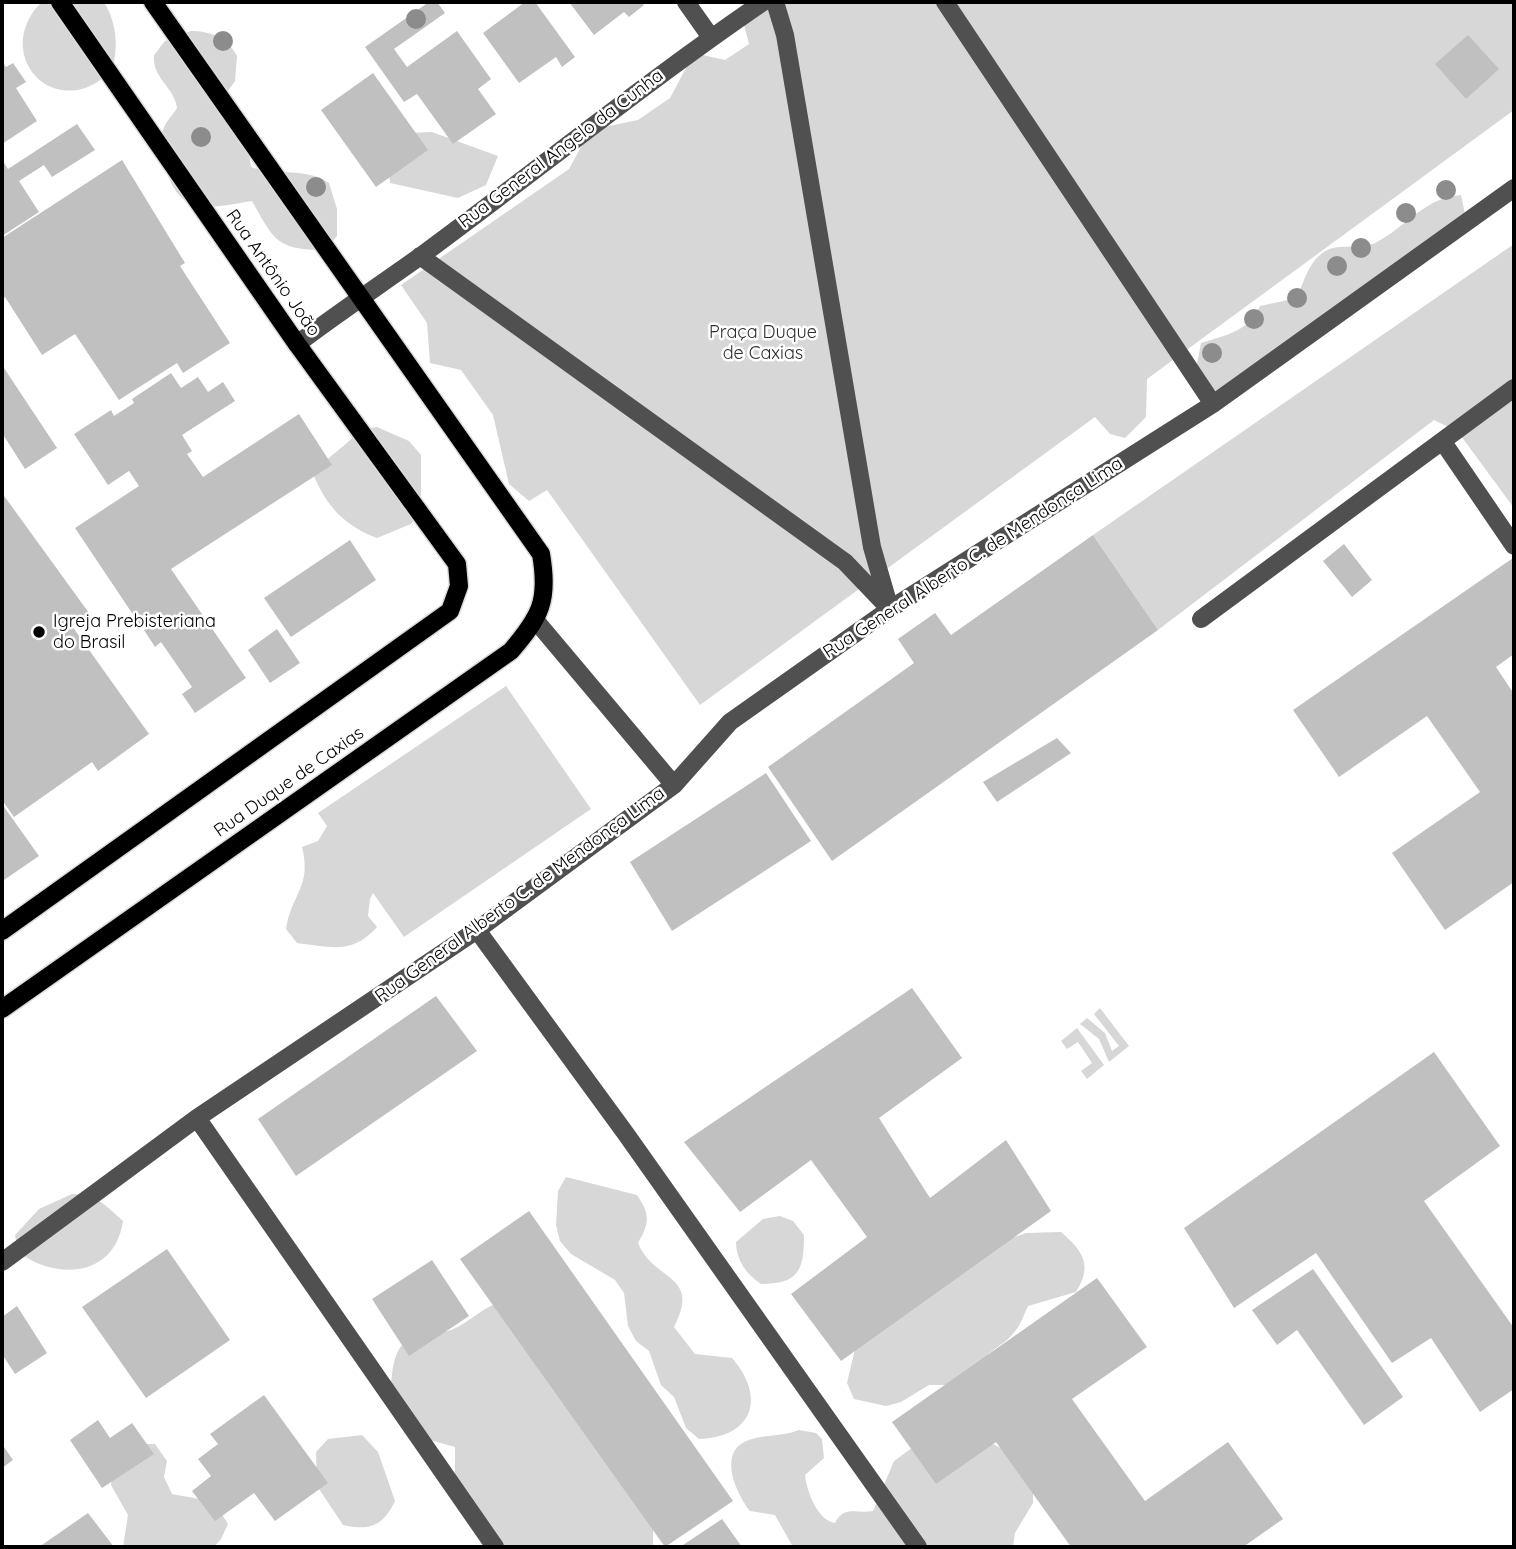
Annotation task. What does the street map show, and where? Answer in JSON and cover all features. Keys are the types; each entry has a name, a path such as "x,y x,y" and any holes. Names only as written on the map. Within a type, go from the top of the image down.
{"main road":[{"name":"Rua Antônio João","path":"2,931 450,611 459,586 457,564 297,344 60,2"},
{"path":"153,2 360,296"},
{"name":"Rua Duque de Caxias","path":"2,1009 511,651 536,621 546,582 541,554 360,296"}],"street":[{"path":"686,2 710,36"},
{"name":"Rua General Angelo da Cunha","path":"297,344 360,296 420,256 710,36 762,2"},
{"path":"775,2 785,35 872,547 890,608"},
{"path":"945,2 1213,404"},
{"name":"Rua General Alberto C. de Mendonça Lima","path":"2,1262 197,1118 477,930 674,785 730,722 890,608 1213,404 1514,188"},
{"path":"420,256 845,562 890,608"},
{"path":"1201,619 1514,388"},
{"path":"1443,442 1514,546"},
{"path":"536,621 674,785"},
{"path":"477,930 626,1134 918,1547"},
{"path":"197,1118 495,1547"}],"green space":[{"path":"42,2 105,4 116,38 111,72 82,89 64,90 49,86 37,77 28,65 23,50 24,34 30,18"},
{"name":"Praça Duque de Caxias","path":"781,2 1514,2 1514,110 1147,379 1146,417 1125,438 1110,434 1095,417 700,705 547,490 529,501 509,484 493,415 461,370 430,363 427,323 401,285 569,169 590,130 638,120 670,98 694,53 725,60 749,44 742,17"},
{"path":"191,31 205,32 224,40 237,56 235,81 225,95 248,148 251,167 311,175 329,183 337,209 337,236 324,250 286,245 272,234 252,201 222,206 199,206 184,199 171,183 164,161 162,140 165,125 177,108 172,94 156,70 154,55 165,41"},
{"path":"432,132 498,156 486,185 458,198 390,183 388,163 408,133"},
{"path":"1461,195 1466,219 1316,327 1294,357 1280,367 1227,392 1209,390 1194,379 1201,343 1243,327 1260,306 1297,298 1306,275 1320,255 1333,248 1370,245 1388,236 1436,201"},
{"path":"1514,244 1514,508 1458,432 1434,420 1158,630 1093,535"},
{"path":"377,427 409,441 421,455 421,507 411,524 377,538 355,528 338,514 314,476 360,429"},
{"path":"506,686 591,809 404,937 373,893 368,916 377,927 359,942 340,947 297,943 286,929 303,882 302,847 318,841 327,826 318,813"},
{"path":"1100,1008 1129,1046 1109,1062 1099,1039 1080,1024 1087,1018 1105,1033 1112,1051 1119,1046 1094,1014"},
{"path":"1077,1028 1104,1065 1087,1079 1081,1071 1092,1063 1078,1042 1067,1049 1061,1041"},
{"path":"566,1177 637,1195 647,1219 638,1243 645,1256 679,1287 682,1297 681,1310 674,1327 695,1354 732,1358 749,1387 749,1412 743,1423 732,1431 718,1437 699,1439 686,1428 674,1397 661,1385 649,1351 636,1341 628,1326 624,1293 615,1280 571,1254 560,1241 556,1225 558,1191"},
{"path":"72,1194 94,1198 123,1221 118,1240 109,1254 97,1263 66,1270 33,1261 18,1252 15,1235 39,1209"},
{"path":"780,1216 793,1221 804,1235 803,1257 797,1273 791,1278 761,1284 743,1266 736,1242 763,1219"},
{"path":"1061,1232 1080,1252 1085,1266 1076,1292 1028,1306 1014,1333 988,1355 977,1372 947,1385 929,1385 901,1402 886,1406 854,1399 847,1383 855,1349 1009,1239 1026,1233"},
{"path":"493,1305 511,1305 653,1524 653,1547 502,1547 455,1480 455,1447 423,1438 390,1400 396,1356 405,1341 418,1334 451,1330"},
{"path":"799,1430 816,1433 822,1439 824,1458 805,1475 818,1511 835,1523 847,1512 873,1511 894,1461 916,1445 990,1442 1014,1456 1033,1485 1033,1503 1015,1533 1013,1547 793,1547 775,1515 750,1511 740,1496 731,1466 736,1448 744,1442"},
{"path":"362,1435 378,1452 395,1501 386,1516 368,1527 343,1525 317,1486 316,1452 328,1439"},
{"path":"137,1444 155,1444 167,1461 164,1477 172,1494 205,1501 223,1515 228,1524 214,1547 123,1547 128,1515 111,1485 114,1466"}],"building":[{"path":"429,2 437,2 445,13 394,49 407,67 457,31 491,79 478,89 496,114 453,144 417,94 404,102 365,47"},
{"path":"525,2 535,2 575,57 562,67 556,57 519,83 483,33"},
{"path":"569,2 642,2 644,5 629,17 624,12 594,35"},
{"path":"1468,35 1499,69 1466,99 1435,64"},
{"path":"2,61 6,67 13,63 26,82 16,88 37,121 2,144"},
{"path":"373,73 428,150 376,187 321,110"},
{"path":"77,124 95,150 52,177 44,165 19,181 39,212 2,236 2,160 8,169"},
{"path":"122,160 185,263 180,266 230,343 183,373 177,363 119,400 75,334 42,355 5,297 2,299 2,238"},
{"path":"2,365 57,448 25,469 2,433"},
{"path":"171,373 181,388 198,377 208,392 223,382 235,401 182,435 192,451 187,454 203,477 299,414 332,465 171,569 246,678 195,713 182,694 192,687 161,642 155,647 144,630 161,619 157,613 140,625 75,528 139,486 129,471 108,485 74,434 111,410 114,416 134,403 132,399"},
{"name":"Igreja Prebisteriana do Brasil","path":"2,493 89,613 72,626 149,734 98,771 92,762 14,817 2,800"},
{"path":"1093,535 1158,630 832,861 768,767 914,663 898,639 935,613 951,635"},
{"path":"350,540 376,580 291,637 264,598"},
{"path":"1344,544 1372,580 1352,597 1323,561"},
{"path":"1513,558 1514,654 1496,667 1514,694 1514,882 1445,930 1392,853 1480,792 1427,716 1339,777 1293,710"},
{"path":"277,629 300,663 270,683 248,650"},
{"path":"1057,738 1071,753 997,802 983,782"},
{"path":"766,773 811,841 672,931 630,862"},
{"path":"2,804 39,856 4,880 2,878"},
{"path":"912,988 962,1058 879,1118 930,1198 1006,1140 1051,1211 841,1361 791,1294 867,1237 811,1160 740,1212 684,1142"},
{"path":"436,996 477,1051 296,1176 258,1119"},
{"path":"1434,1052 1500,1146 1424,1201 1514,1328 1514,1389 1480,1412 1431,1338 1392,1363 1316,1253 1234,1308 1184,1228"},
{"path":"529,1211 733,1501 665,1547 460,1259"},
{"path":"167,1249 230,1340 146,1398 82,1307"},
{"path":"432,1260 469,1316 409,1356 372,1299"},
{"path":"1313,1269 1403,1397 1364,1425 1297,1330 1277,1345 1252,1310"},
{"path":"1097,1278 1147,1347 1072,1399 1145,1501 1228,1442 1283,1519 1243,1547 1071,1547 996,1442 936,1484 892,1422"},
{"path":"17,1306 47,1353 15,1374 2,1354 2,1317"},
{"path":"264,1395 328,1483 275,1521 254,1493 215,1521 192,1491 211,1476 198,1459 218,1444 210,1434"},
{"path":"98,1420 110,1438 132,1423 154,1454 102,1488 70,1440"},
{"path":"2,1444 13,1460 2,1468"},
{"path":"88,1513 114,1547 39,1547"},
{"path":"722,1519 742,1547 680,1547"}],"place":[{"name":"Igreja Prebisteriana do Brasil","path":"39,632"}]}
